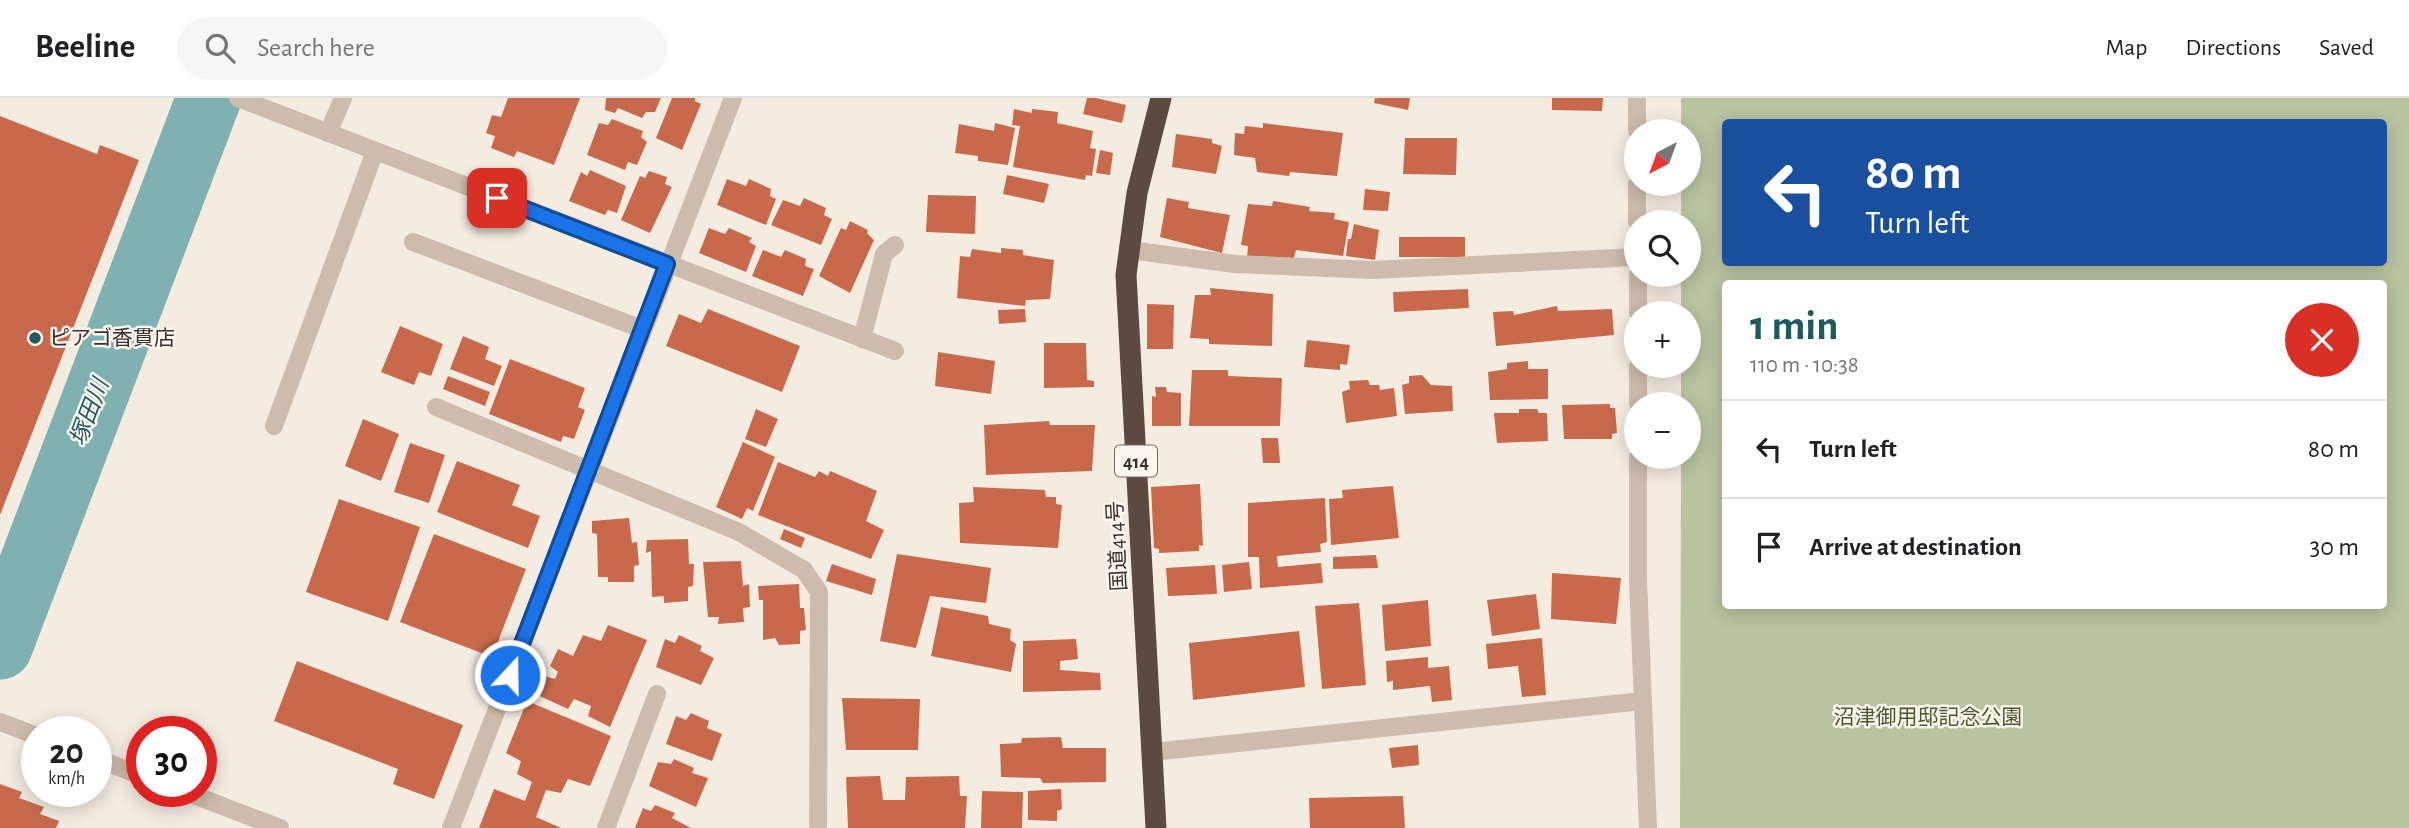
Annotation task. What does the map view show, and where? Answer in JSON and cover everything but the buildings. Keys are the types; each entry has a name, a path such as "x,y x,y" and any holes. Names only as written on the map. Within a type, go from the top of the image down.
{"highway":[{"name":"国道414号","path":"1156,828 1126,275 1137,193 1161,98"}],"street":[{"path":"328,133 343,98"},
{"path":"451,828 733,98"},
{"path":"1637,98 1637,119"},
{"path":"243,100 895,351"},
{"path":"274,426 375,151"},
{"path":"412,242 642,329"},
{"path":"862,339 884,254 895,244"},
{"path":"1129,250 1235,264 1373,270 1624,258"},
{"path":"436,407 739,532 804,570 819,593 818,826"},
{"path":"1638,469 1638,580 1648,828"},
{"path":"606,828 657,694"},
{"path":"1152,752 1643,701"},
{"path":"217,804 280,828"}],"green space":[{"name":"沼津御用邸記念公園","path":"1681,98 2409,98 2409,828 1680,828 1681,469 1701,469 1701,392 1681,392 1681,378 1701,378 1701,301 1681,301 1681,287 1701,287 1701,210 1681,210 1681,196 1701,196 1701,119 1681,119"}],"waterway":[{"name":"塚田川","path":"0,647 209,98"}],"place":[{"name":"ピアゴ香貫店","path":"35,338"}],"route":[{"path":"497,198 667,264 510,675"}]}
